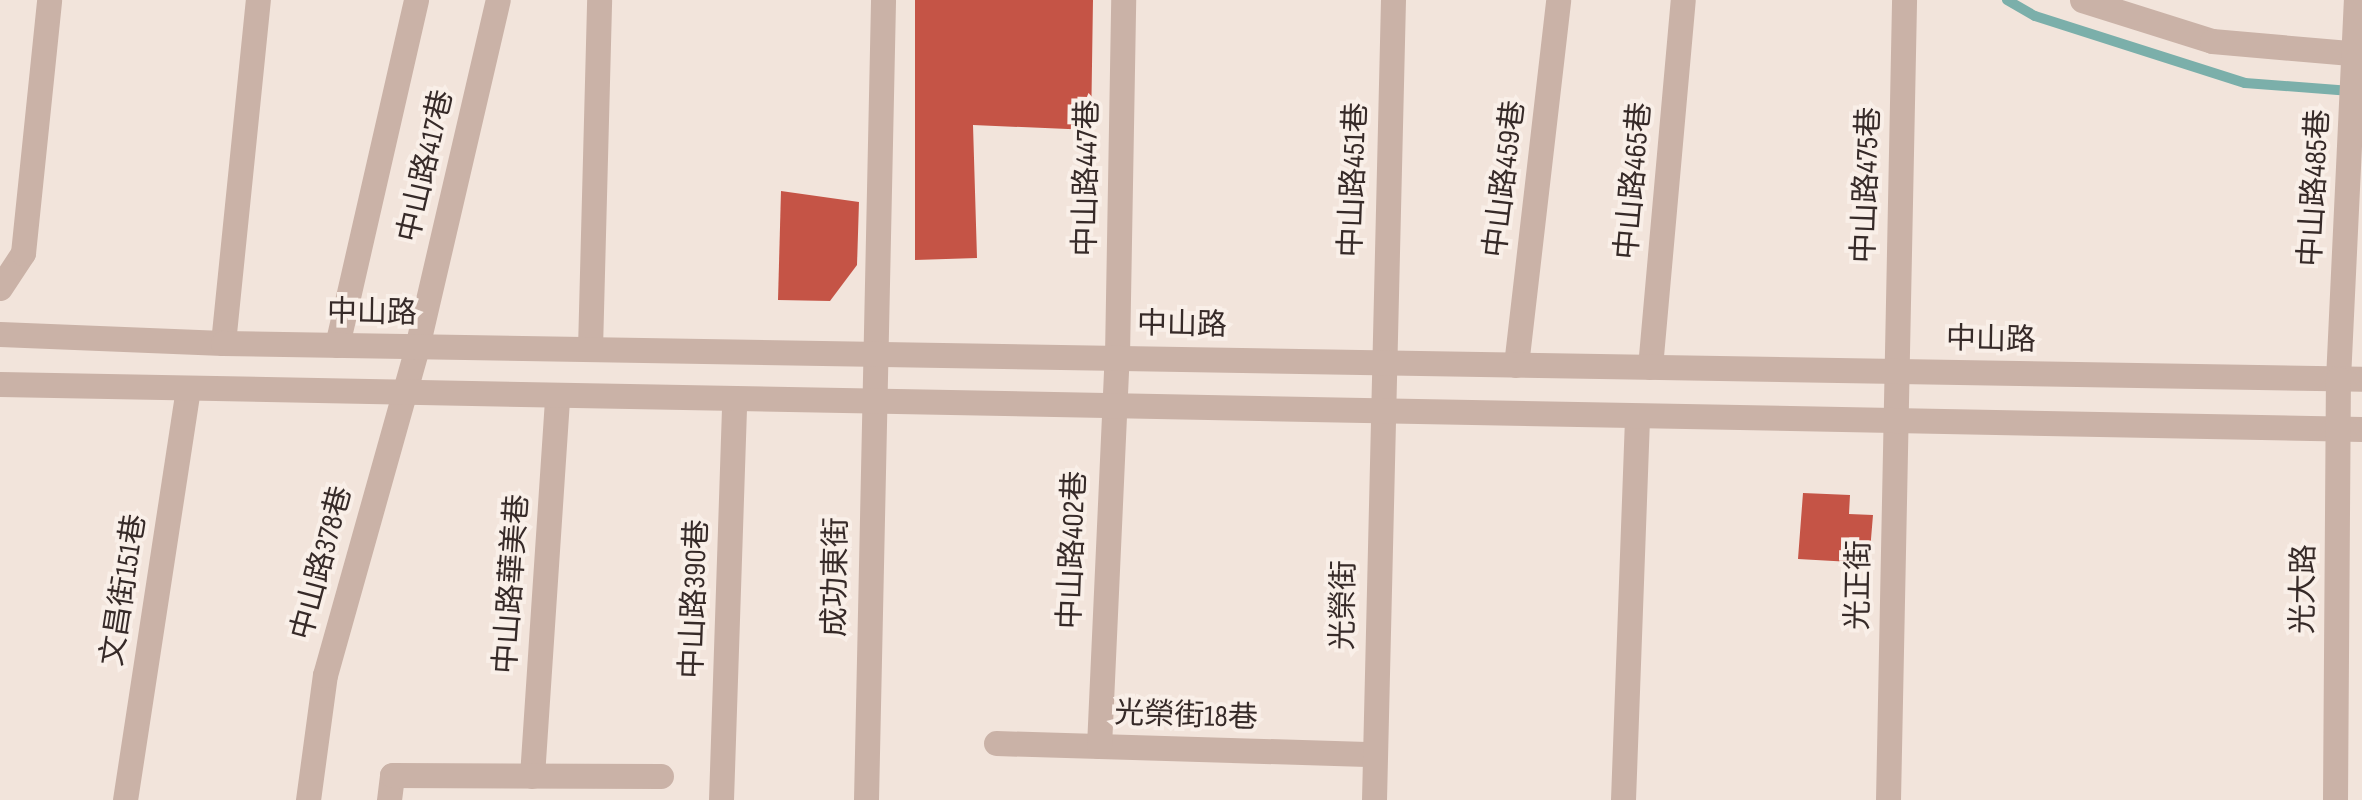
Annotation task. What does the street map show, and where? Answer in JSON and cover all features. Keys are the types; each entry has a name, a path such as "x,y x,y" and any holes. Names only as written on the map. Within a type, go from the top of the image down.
{"street":[{"path":"0,288 24,252 50,0"},
{"path":"223,343 258,0"},
{"path":"337,345 416,0"},
{"name":"中山路417巷","path":"417,347 498,0"},
{"path":"590,349 599,0"},
{"name":"成功東街","path":"866,800 871,354 883,0"},
{"name":"中山路447巷","path":"1117,356 1123,0"},
{"name":"中山路451巷","path":"1380,412 1393,0"},
{"name":"中山路459巷","path":"1516,365 1558,0"},
{"name":"中山路465巷","path":"1650,367 1683,0"},
{"name":"中山路475巷","path":"1895,372 1904,0"},
{"path":"2082,0 2212,41 2358,53"},
{"name":"中山路485巷","path":"2350,379 2356,0"},
{"name":"中山路","path":"0,334 417,347 2350,379"},
{"name":"中山路378巷","path":"308,800 325,675 400,394 417,347"},
{"name":"中山路402巷","path":"1099,746 1111,410 1117,356"},
{"name":"光正街","path":"1888,800 1895,372"},
{"name":"光大路","path":"2335,800 2350,379"},
{"path":"0,384 1111,410 2350,428"},
{"name":"文昌街151巷","path":"124,800 188,390"},
{"name":"中山路華美巷","path":"532,776 558,397"},
{"name":"中山路390巷","path":"721,800 734,400"},
{"name":"光榮街","path":"1374,800 1380,412"},
{"path":"1623,800 1636,416"},
{"name":"光榮街18巷","path":"996,743 1375,754"},
{"path":"390,788 532,776 661,776"}],"building":[{"path":"915,0 1093,0 1091,130 973,125 977,258 915,260"},
{"path":"781,191 859,202 857,265 830,301 778,300"},
{"path":"1803,493 1850,495 1849,514 1873,515 1869,563 1798,559"}],"waterway":[{"path":"2007,0 2035,16 2245,83 2351,91"}]}
